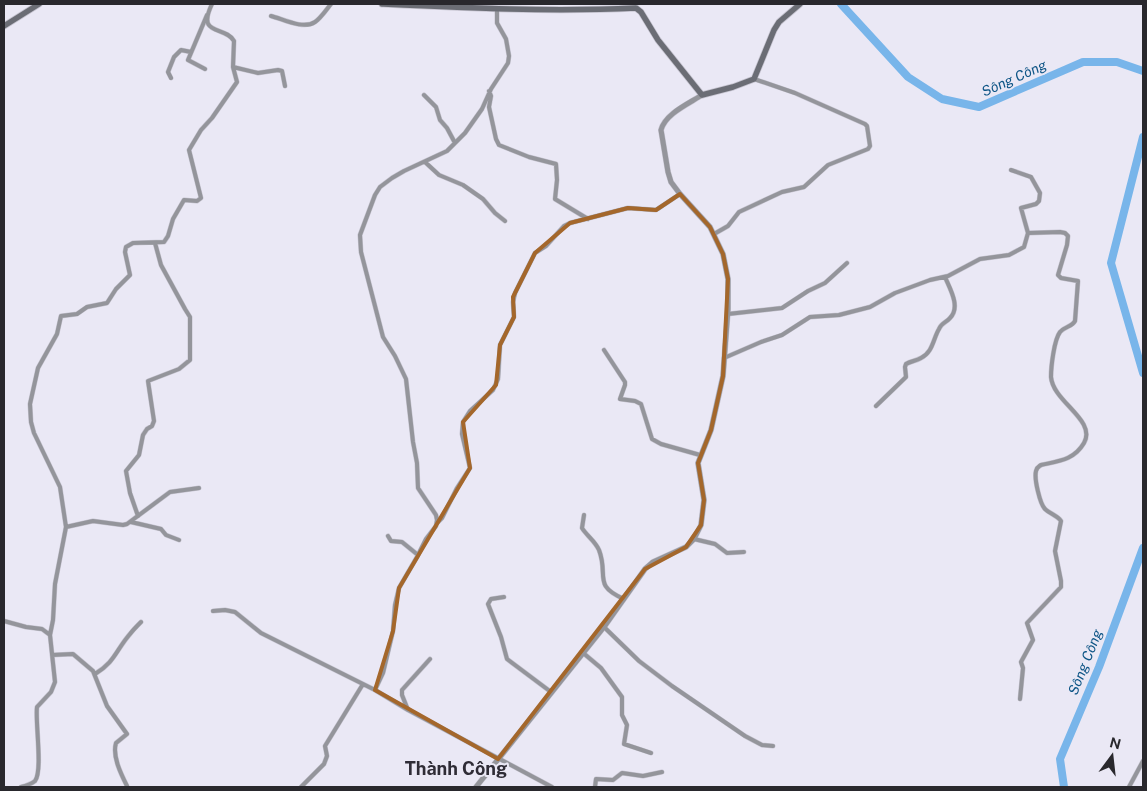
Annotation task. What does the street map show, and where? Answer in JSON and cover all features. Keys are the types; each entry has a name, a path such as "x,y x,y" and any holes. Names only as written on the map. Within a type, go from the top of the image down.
{"main road":[{"path":"4,26 39,4"},
{"path":"382,4 543,10 635,6 641,12 658,40 702,95 754,79 774,30 779,22 800,4"}],"street":[{"path":"205,69 190,62 188,57 212,4"},
{"path":"271,16 301,24 311,24 319,19 331,4"},
{"path":"543,10 547,4"},
{"path":"20,787 34,782 37,776 39,750 37,710 39,704 53,688 55,678 50,635 53,620 55,584 66,527 60,487 38,443 31,422 30,404 38,368 57,334 61,316 77,314 87,307 107,303 116,289 130,275 125,252 126,247 133,243 160,243 166,240 173,219 184,200 197,201 201,198 190,150 201,130 236,85 237,78 233,67 234,41 229,35 214,30 210,26 208,21 210,8"},
{"path":"437,523 436,515 418,488 417,463 406,380 395,356 383,337 360,240 362,230 378,191 392,178 444,153 480,113 489,91 508,63 509,56 506,40 497,23 497,9"},
{"path":"171,78 168,72 175,54 181,50 191,52"},
{"path":"233,67 258,73 282,71 286,86"},
{"path":"714,234 728,226 739,212 782,192 804,187 828,164 868,149 870,146 867,126 865,124 795,93 754,79"},
{"path":"489,91 491,96 489,107 497,142 502,147 556,164 557,180 554,200 588,219"},
{"path":"424,95 436,107 440,120 455,143"},
{"path":"476,787 582,652 604,627 649,565 686,546 694,539 701,525 704,500 698,468 700,455 711,430 723,376 728,314 728,279 726,266 714,234 704,219 671,182 661,130 662,124 667,119 702,95"},
{"path":"425,162 439,175 463,185 483,199 494,213 505,221"},
{"path":"724,358 782,334 810,317 839,315 870,307 895,293 930,280 945,277 980,258 1009,255 1024,246 1028,233 1021,208 1036,204 1039,201 1040,193 1031,177 1011,170"},
{"path":"375,690 383,674 393,631 398,593 402,583 426,539 442,518 457,488 470,468 462,434 464,422 470,411 496,385 499,374 500,345 514,317 514,297 535,253 546,246 567,224 628,208 656,210 680,194"},
{"path":"1020,700 1023,668 1021,662 1033,640 1027,623 1061,587 1055,551 1061,521 1058,517 1047,512 1042,504 1036,469 1041,465 1069,458 1080,449 1087,434 1086,427 1061,398 1051,379 1055,347 1059,333 1073,325 1075,321 1078,281 1061,278 1058,275 1068,236 1060,232 1028,233"},
{"path":"138,516 130,493 126,471 139,456 143,435 146,429 152,426 154,420 148,381 179,369 190,360 191,351 190,317 161,265 155,243"},
{"path":"728,314 782,308 808,291 827,282 847,263"},
{"path":"876,406 906,377 906,364 919,360 926,354 935,342 940,327 953,314 954,302 945,277"},
{"path":"604,350 625,382 620,399 635,401 641,404 652,439 661,444 700,455"},
{"path":"66,527 93,521 123,525 131,522 170,492 199,488"},
{"path":"584,515 582,528 594,541 600,553 605,587 612,594 624,600"},
{"path":"131,522 161,529 166,535 179,540"},
{"path":"388,536 391,541 402,542 418,555"},
{"path":"694,539 715,544 727,553 744,552"},
{"path":"504,597 491,599 488,604 501,637 507,659 551,692"},
{"path":"213,611 230,610 261,633 375,690 408,710 552,787"},
{"path":"4,621 42,629 50,635"},
{"path":"95,674 114,659 128,636 141,622"},
{"path":"604,627 639,661 672,686 745,736 762,745 774,746"},
{"path":"582,652 601,668 622,697 622,715 627,726 624,744 651,753"},
{"path":"52,655 74,654 95,674 107,706 127,734 116,742 115,750 121,774 127,786"},
{"path":"408,710 402,690 430,659"},
{"path":"301,787 324,764 327,756 325,746 363,684"},
{"path":"1129,787 1143,761"},
{"path":"595,787 596,779 613,780 622,773 643,776 662,772"}],"highlighted area":[{"path":"680,194 710,227 723,254 728,279 723,376 711,430 698,463 704,500 701,525 686,547 645,569 498,759 375,690 393,631 399,588 470,468 463,422 496,385 500,345 514,317 513,297 535,253 570,223 628,208 656,210"}],"waterway":[{"name":"Sông Công","path":"841,4 908,77 942,99 979,107 1083,62 1117,62 1143,71"},
{"name":"Sông Công","path":"1143,137 1111,263 1143,373"},
{"name":"Sông Công","path":"1064,787 1060,759 1099,667 1143,548"}],"district":[{"name":"Thành Công","path":"456,768"}]}
